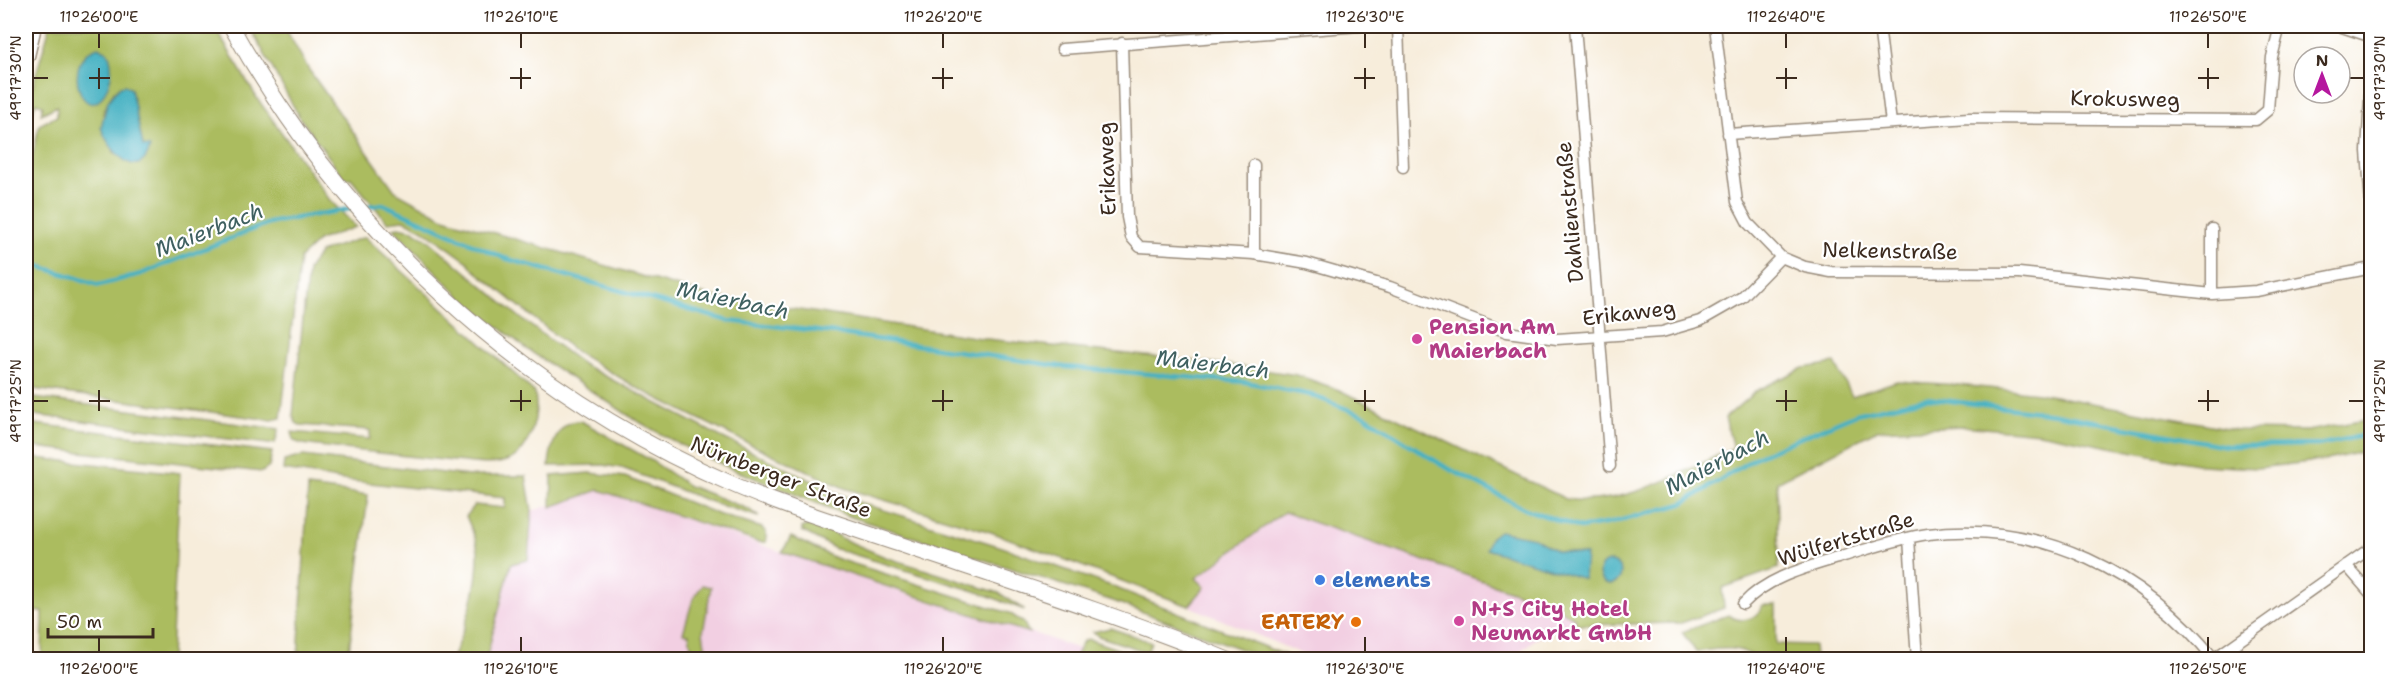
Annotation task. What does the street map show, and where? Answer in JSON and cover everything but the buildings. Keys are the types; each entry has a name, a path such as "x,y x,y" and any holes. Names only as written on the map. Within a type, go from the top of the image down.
{"main road":[{"path":"26,56 33,26"},
{"name":"Nürnberger Straße","path":"231,26 287,117 339,187 380,235 453,305 540,377 614,424 680,460 759,496 1065,600 1228,660"}],"street":[{"path":"1062,49 1360,26"},
{"path":"1398,26 1403,166"},
{"name":"Dahlienstraße","path":"1575,26 1610,466"},
{"name":"Nelkenstraße","path":"1715,26 1734,189 1742,213 1759,237 1781,257 1805,267 1831,272 2019,273 2212,294 2256,291 2372,268"},
{"path":"1879,26 1891,123"},
{"name":"Krokusweg","path":"1728,134 1891,123 2032,117 2256,120 2268,110 2272,57 2280,26"},
{"path":"2339,26 2372,37"},
{"name":"Erikaweg","path":"1122,43 1127,217 1134,242 1145,248 1254,254 1296,260 1358,276 1490,326 1525,336 1557,339 1662,332 1712,316 1742,297 1781,257"},
{"path":"2372,62 2367,151 2372,219"},
{"path":"1254,165 1254,254"},
{"path":"2212,228 2212,294"},
{"name":"Wülfertstraße","path":"1743,604 1768,583 1822,563 1909,538 1949,533 1996,534 2045,542 2068,549 2107,567 2146,592 2186,626 2214,659"},
{"path":"1909,538 1917,660"},
{"path":"2214,659 2372,547"},
{"path":"2346,565 2372,595"}],"shaded area":[{"path":"599,490 915,597 1039,635 1101,659 486,660 511,564 528,560 532,511"},
{"path":"1284,512 1552,605 1576,619 1575,625 1553,631 1534,640 1510,659 1316,660 1189,606 1194,600 1196,578"}],"green space":[{"path":"50,26 214,26 257,98 329,199 356,227 319,240 300,258 281,418 272,420 26,388 26,187 39,125 57,116 57,106 41,114 43,105 35,103 26,143 26,109","holes":["131,89 143,147 149,147 114,153 103,113 114,91"]},
{"path":"249,26 284,26 309,70 395,191 444,218 709,296 987,339 1230,365 1297,375 1339,390 1566,499 1588,500 1631,493 1673,477 1733,448 1725,418 1756,391 1803,368 1835,363 1852,396 1897,381 2038,393 2237,430 2307,431 2371,419 2371,450 2327,460 2257,468 2201,465 2039,433 1961,426 1877,430 1777,482 1779,568 1722,588 1724,608 1681,623 1575,625 1576,619 1552,605 1284,512 1196,578 1205,587 1189,606 991,532 844,488 641,390 576,352 473,269 468,262 422,229 404,220 387,222 351,178 345,179 300,118"},
{"path":"393,228 413,230 426,238 523,320 584,365 721,437 855,501 1002,547 1111,586 1295,659 1267,659 1113,601 854,518 732,469 679,444 634,419 528,350 462,298"},
{"path":"365,237 534,392 535,420 528,440 516,456 502,462 481,464 302,444 294,441 292,432 370,439 370,430 300,425 296,423 293,415 308,270 320,252"},
{"path":"26,397 279,429 275,443 269,444 26,414"},
{"path":"581,421 652,461 689,486 748,509 759,517 714,503 622,468 603,465 549,466 551,451 561,430 566,425"},
{"path":"26,423 272,452 269,467 262,472 26,446"},
{"path":"303,456 469,476 526,476 532,511 528,560 511,564 486,659 452,659 471,606 478,565 476,542 466,516 475,505 505,508 505,498 343,480 283,470 284,461"},
{"path":"26,457 180,473 171,659 42,659 43,612 28,611"},
{"path":"590,473 625,477 720,515 762,528 766,532 766,542 758,542 599,490 551,507 552,476"},
{"path":"308,487 368,495 348,659 298,659"},
{"path":"808,525 822,526 843,539 885,557 999,593 1025,610 978,592 836,549 802,531 802,528"},
{"path":"791,537 835,558 1009,613 1023,622 1029,633 782,552"},
{"path":"702,585 711,587 703,632 707,659 693,659 689,634 683,633 693,599"},
{"path":"1763,605 1776,605 1776,644 1814,645 1815,659 1756,659 1735,649 1696,652 1682,632 1728,615 1743,620 1748,619 1757,614"},
{"path":"1110,628 1151,642 1147,652 1098,636 1093,632"},
{"path":"1088,639 1146,659 1074,659 1083,641"},
{"path":"1610,652 1625,659 1558,659 1572,653"}],"water":[{"path":"98,47 108,52 111,77 108,87 97,102 90,103 83,98 77,77 79,65 86,54"},
{"path":"125,85 131,89 143,146 150,147 139,164 132,164 124,160 110,145 101,127 108,101 120,86"},
{"path":"1499,531 1534,538 1557,551 1586,555 1584,579 1486,549 1490,538"},
{"path":"1606,562 1614,562 1621,569 1621,577 1614,584 1606,584 1599,577 1599,569"}],"waterway":[{"name":"Maierbach","path":"363,207 383,204 504,258 729,321 835,333 1065,367 1245,382 1311,395 1365,416 1442,465 1525,509 1580,528 1611,523 1682,504 1758,456 1856,414 1927,398 2055,414 2226,446 2318,445 2372,434"},
{"name":"Maierbach","path":"26,262 99,285 141,274 269,223 355,208"}],"place":[{"name":"Pension Am Maierbach","path":"1417,339"},
{"name":"elements","path":"1320,580"},
{"name":"N+S City Hotel Neumarkt GmbH","path":"1459,621"},
{"name":"EATERY","path":"1356,622"}]}
